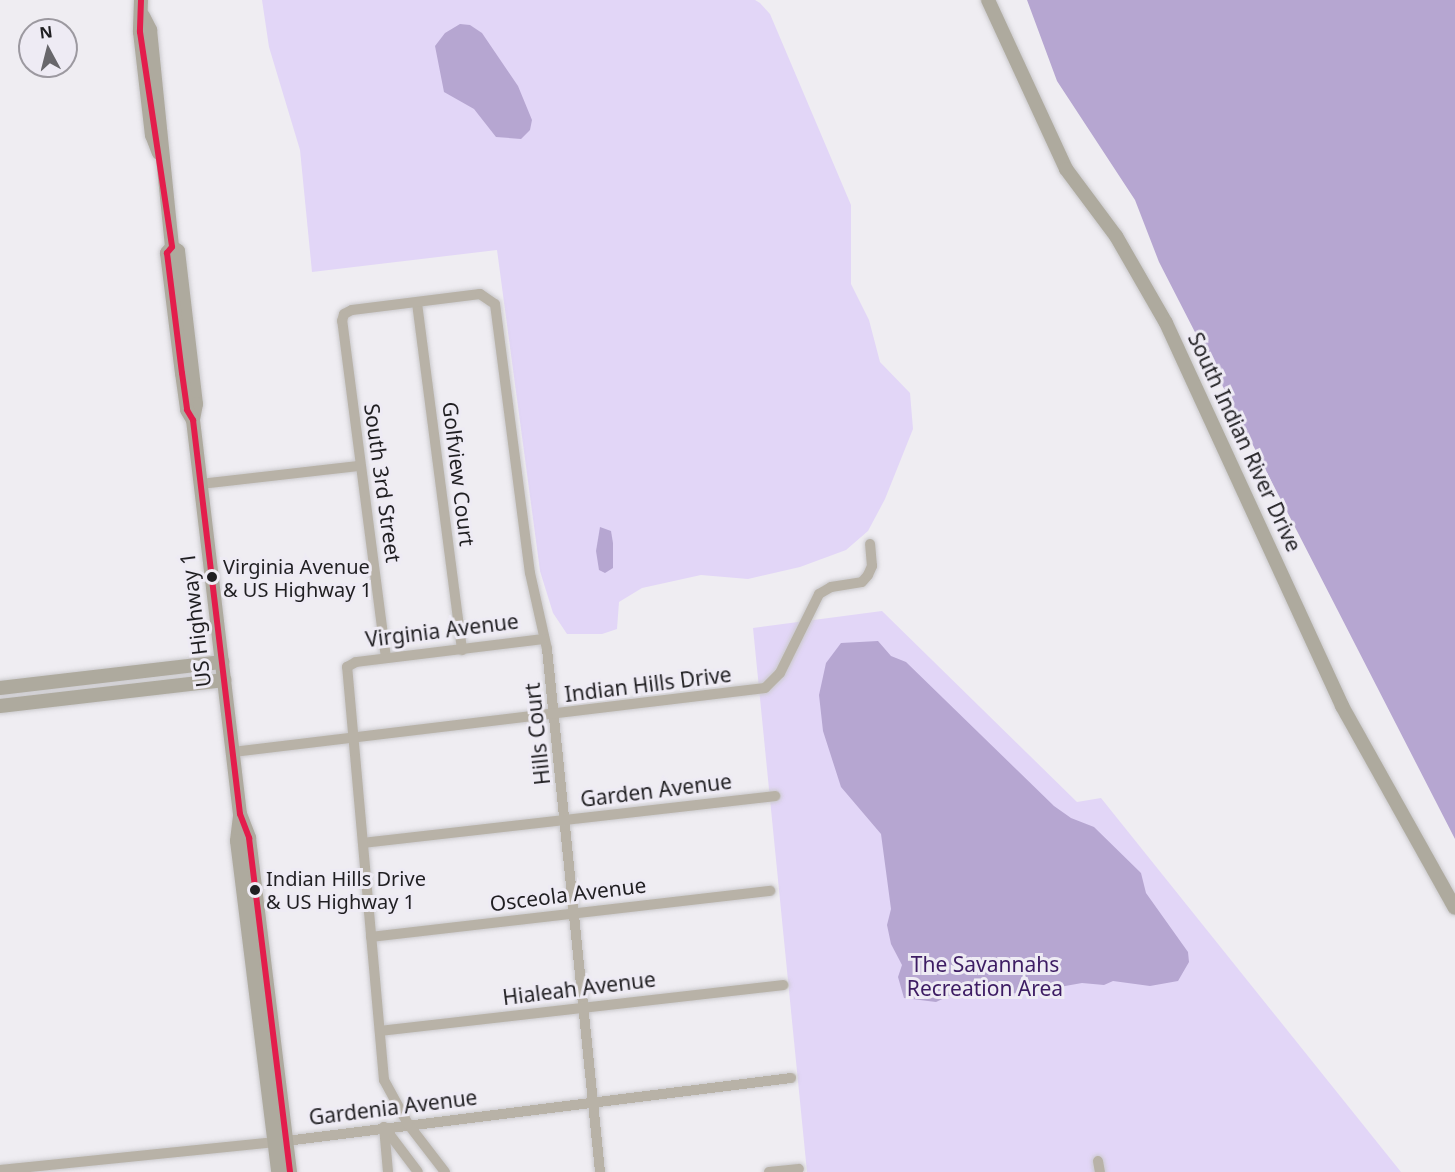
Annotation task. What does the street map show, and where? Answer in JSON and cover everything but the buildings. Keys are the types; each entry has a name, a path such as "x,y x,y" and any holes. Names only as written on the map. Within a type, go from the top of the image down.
{"main road":[{"name":"US Highway 1","path":"141,0 143,16 140,32 151,124 161,158 172,247 178,251 196,404 193,420 240,814 237,841 257,1000 280,1141 290,1172"},
{"name":"South Indian River Drive","path":"988,0 1066,169 1116,237 1166,323 1342,706 1455,908"},
{"path":"0,688 222,662"},
{"path":"0,706 224,680"},
{"name":"US Highway 1","path":"240,814 249,838 271,1016 280,1141 278,1172"},
{"path":"253,968 267,988"},
{"path":"257,1000 271,1016"}],"street":[{"name":"Hills Court","path":"417,303 480,294 495,304 530,573 543,639 554,715 576,913 600,1172"},
{"name":"South 3rd Street","path":"387,658 360,466 344,314 417,303"},
{"name":"Golfview Court","path":"417,303 462,650"},
{"path":"201,484 360,466"},
{"name":"Indian Hills Drive","path":"233,752 352,740 765,688 780,673 819,594 831,587 862,582 868,575 872,566 870,544"},
{"name":"Virginia Avenue","path":"352,740 347,667 387,658 543,639"},
{"path":"352,740 388,1092 408,1124 445,1172"},
{"name":"Garden Avenue","path":"363,843 775,796"},
{"name":"Osceola Avenue","path":"371,937 770,891"},
{"name":"Hialeah Avenue","path":"380,1031 783,985"},
{"name":"Gardenia Avenue","path":"0,1170 280,1141 791,1078"},
{"path":"384,1127 418,1172"},
{"path":"384,1127 388,1172"},
{"path":"386,1149 399,1144"},
{"path":"769,1172 799,1169"}],"green space":[{"path":"262,0 755,0 760,3 770,14 851,205 851,284 869,320 880,362 910,393 913,429 885,499 868,531 846,550 800,567 748,579 701,575 642,588 619,602 617,629 602,634 567,634 553,613 540,571 497,250 312,272 300,150 269,47"},
{"name":"The Savannahs Recreation Area","path":"882,611 1077,802 1101,798 1401,1172 807,1172 753,628"}],"shaded area":[{"path":"1027,0 1455,0 1455,839 1159,262 1135,200 1057,81"},
{"path":"460,24 470,25 482,33 518,86 532,120 530,130 521,139 496,137 474,109 444,92 435,46 445,33"},
{"path":"600,527 611,531 613,543 613,568 605,573 599,570 596,551"},
{"path":"878,641 891,656 906,662 1054,806 1071,818 1094,827 1141,873 1146,893 1188,952 1189,962 1178,981 1150,986 1113,981 1104,985 1082,983 1020,994 991,990 951,995 936,1002 904,998 898,977 902,965 891,944 887,925 891,909 881,834 841,787 823,731 819,695 826,663 841,643"}],"transit line":[{"name":"1","path":"141,0 140,32 172,247 167,253 182,373 187,410 193,420 240,814 249,838 290,1172"}],"place":[{"name":"Virginia Avenue & US Highway 1","path":"212,577"},
{"name":"Indian Hills Drive & US Highway 1","path":"255,890"}]}
